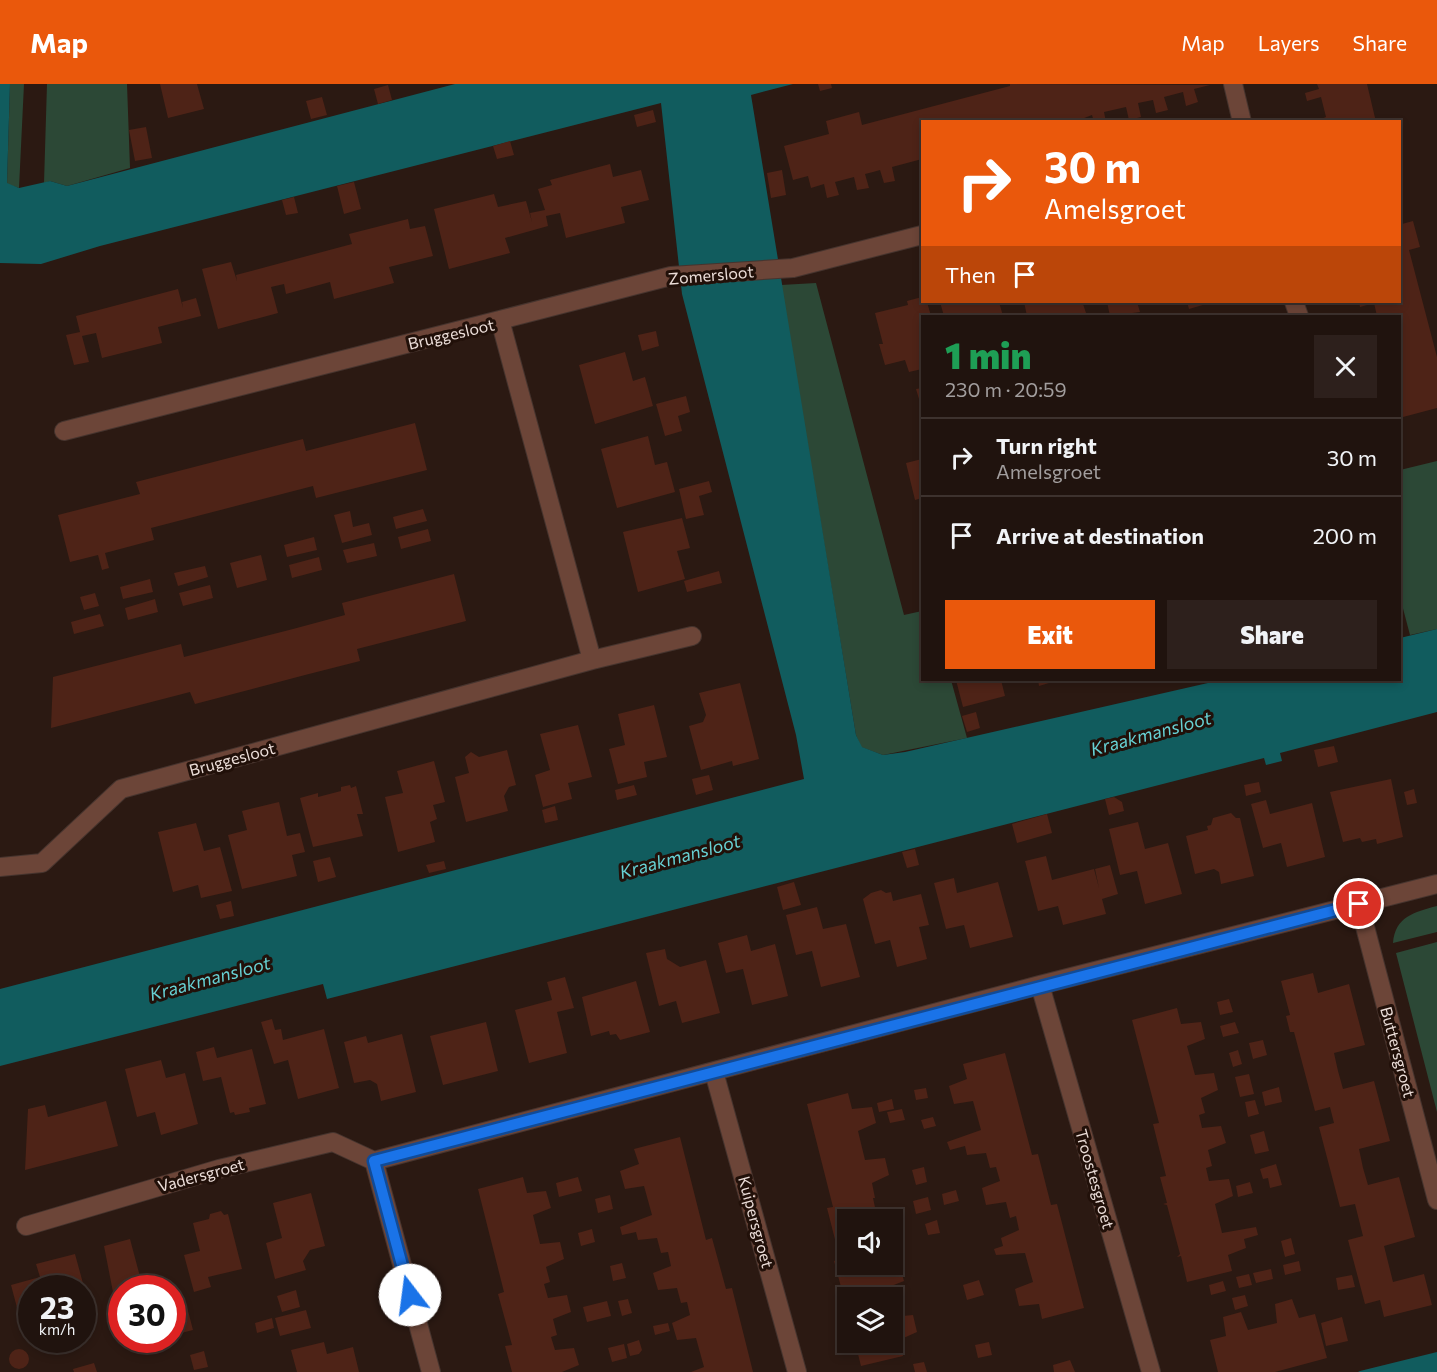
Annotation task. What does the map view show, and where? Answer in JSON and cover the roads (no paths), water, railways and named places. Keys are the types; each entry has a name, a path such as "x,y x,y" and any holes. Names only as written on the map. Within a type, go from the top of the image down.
{"street":[{"path":"1233,84 1242,120"},
{"name":"Zomersloot","path":"500,320 671,276 793,268 921,235"},
{"name":"Bruggesloot","path":"64,431 500,320 592,660"},
{"name":"Bruggesloot","path":"0,867 42,863 121,789 592,660 692,636"},
{"path":"431,1372 374,1161 1040,985 1437,884"},
{"name":"Buttersgroet","path":"1359,904 1437,1200"},
{"name":"Troostesgroet","path":"1040,985 1151,1372"},
{"name":"Kuipersgroet","path":"714,1072 797,1372"},
{"name":"Vadersgroet","path":"26,1226 219,1169 333,1142 374,1161"}],"water":[{"name":"Kraakmansloot","path":"0,84 10,84 7,183 19,188 50,181 67,186 455,84 793,84 751,95 856,735 862,747 883,755 905,752 1217,681 1401,681 1401,638 1437,629 1437,712 1280,753 1282,761 1266,765 1264,758 327,999 323,984 0,1066 0,989 804,779 796,735 682,294 661,103 100,246 41,264 0,263"},
{"path":"1437,1352 1437,1372 1358,1372 1360,1371"}]}
